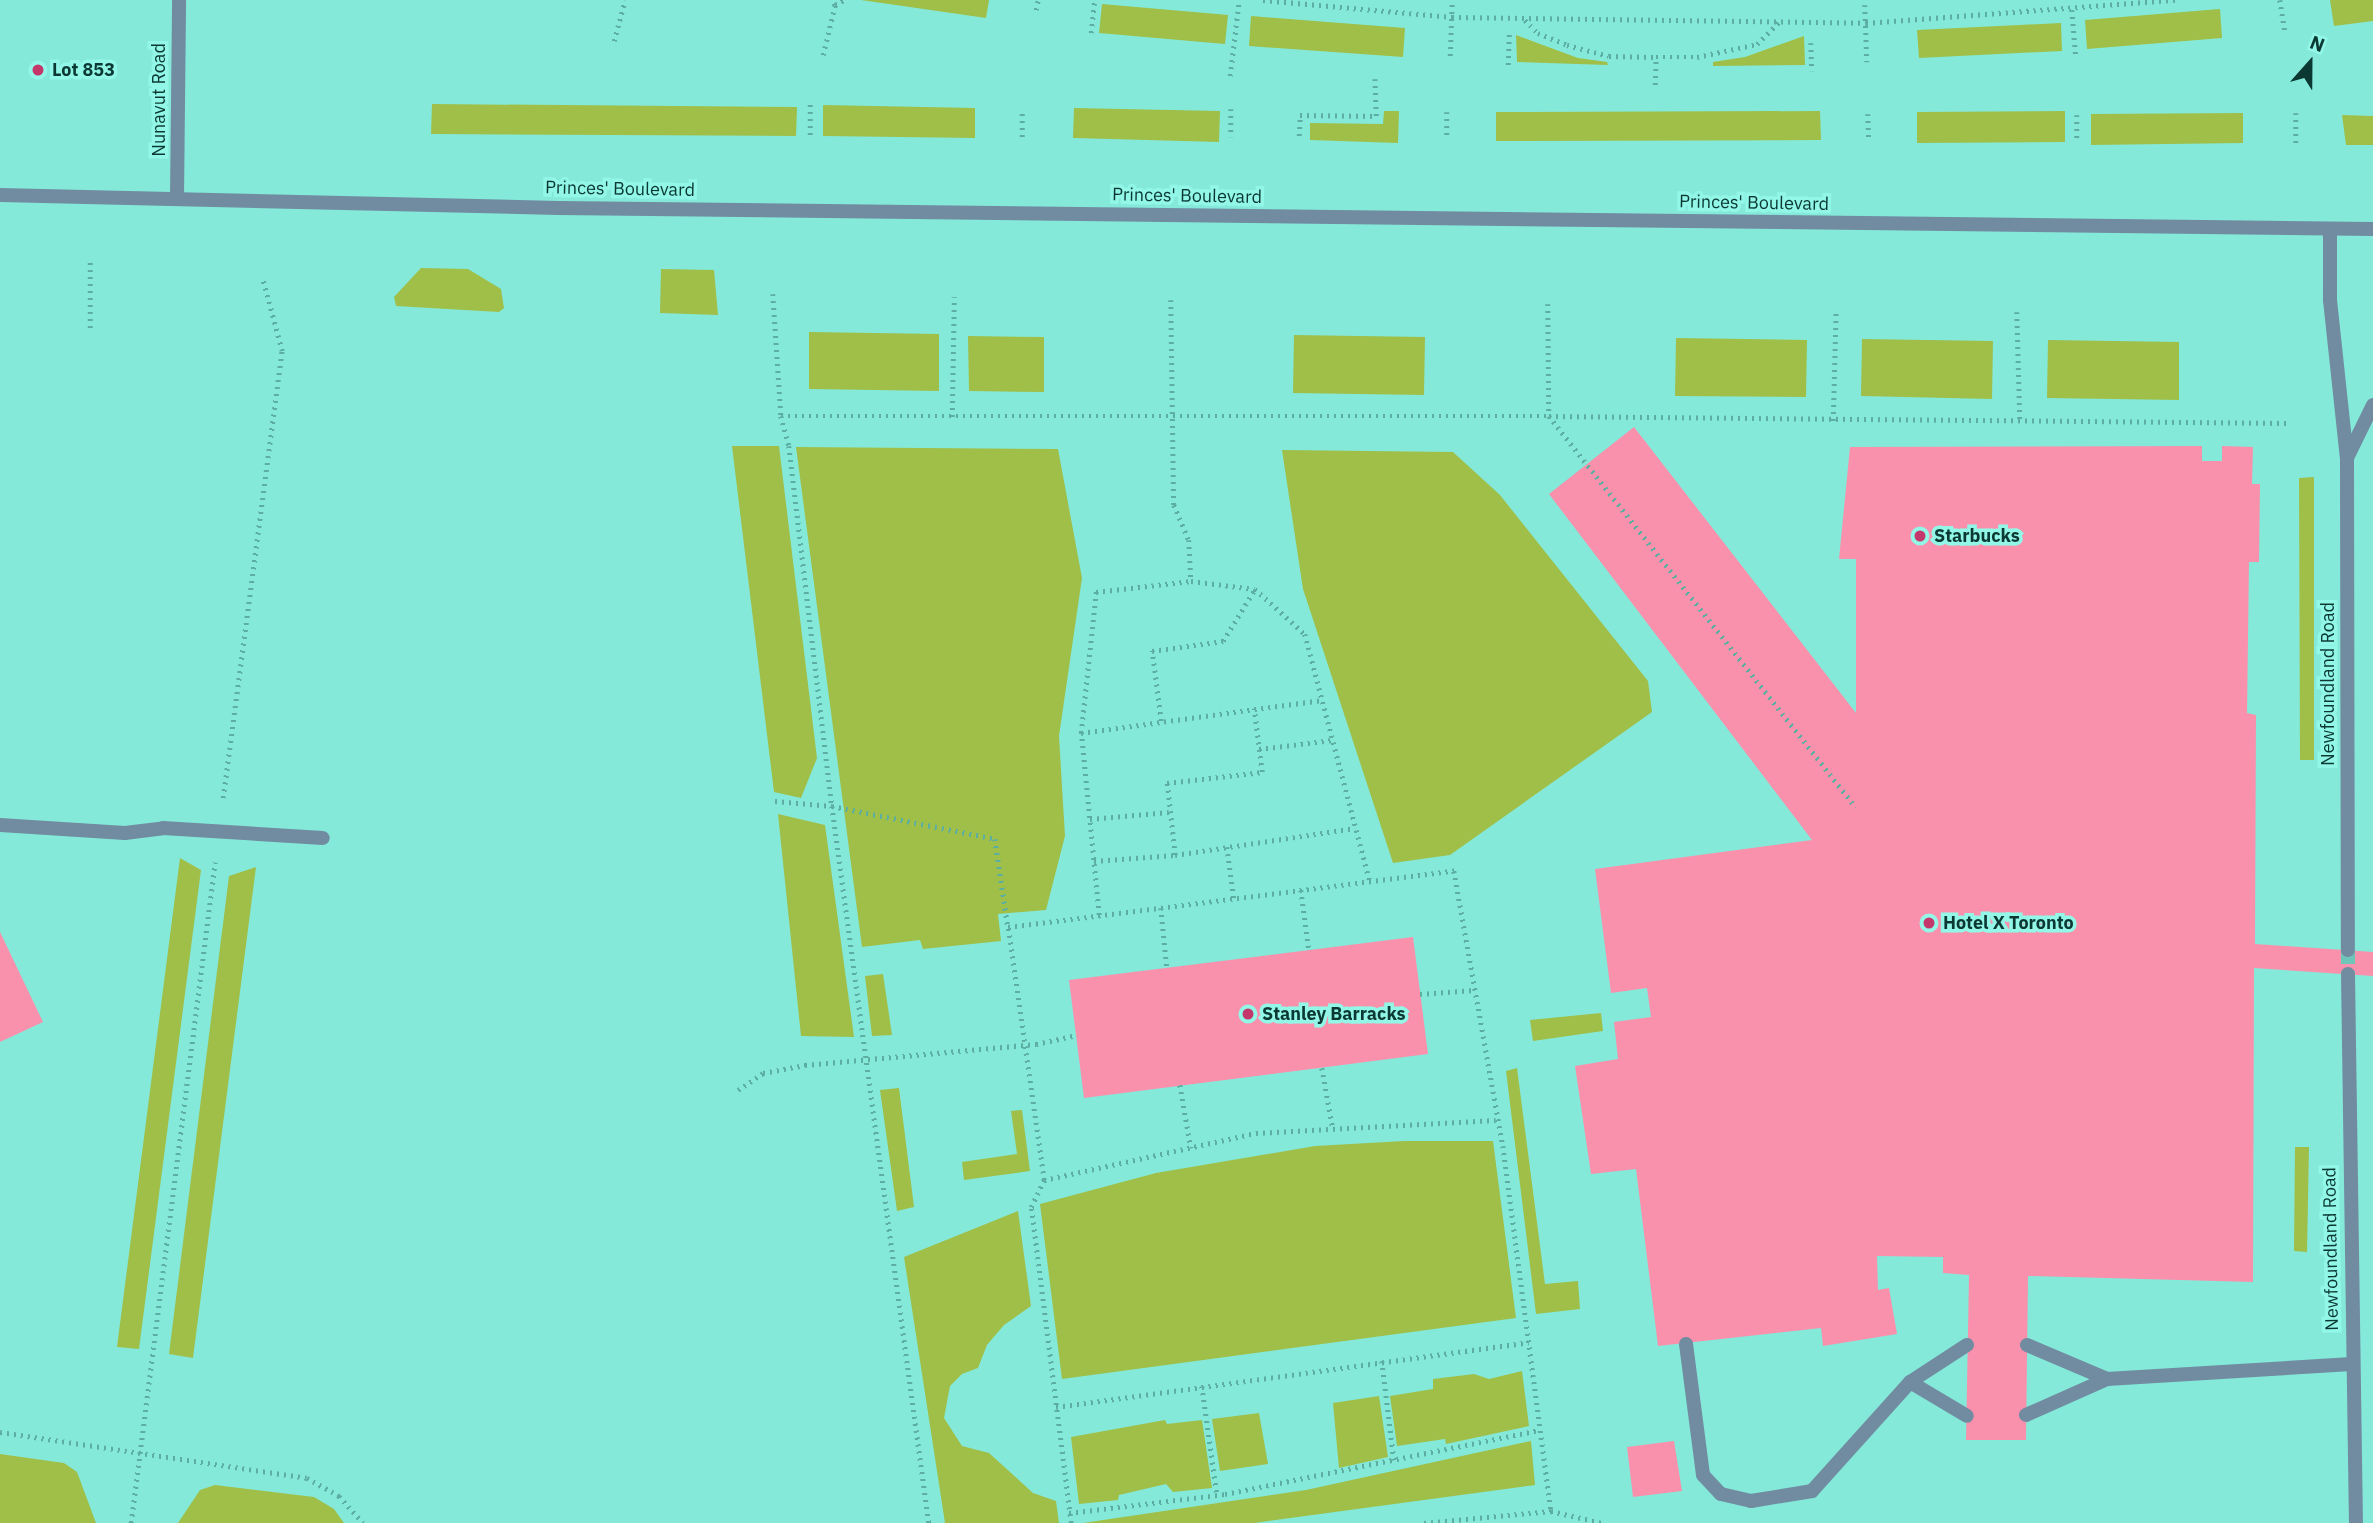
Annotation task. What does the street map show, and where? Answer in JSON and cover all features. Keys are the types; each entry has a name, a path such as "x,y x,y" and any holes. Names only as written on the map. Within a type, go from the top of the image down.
{"street":[{"name":"Nunavut Road","path":"177,199 179,0"},
{"name":"Princes' Boulevard","path":"0,195 2373,229"},
{"name":"Newfoundland Road","path":"2330,229 2330,300 2347,459 2348,950"},
{"name":"Newfoundland Road","path":"2347,459 2373,405"},
{"path":"0,825 125,833 163,828 323,838"},
{"name":"Newfoundland Road","path":"2348,974 2356,1523"},
{"path":"1686,1344 1703,1475 1721,1494 1751,1501 1812,1491 1910,1382 1967,1345"},
{"path":"2027,1345 2106,1380"},
{"path":"2026,1415 2106,1380 2352,1364"},
{"path":"1910,1382 1967,1416"}],"path":[{"path":"614,41 625,0"},
{"path":"823,55 834,2 844,0"},
{"path":"1036,10 1038,0"},
{"path":"1230,76 1238,0"},
{"path":"1263,0 1452,17 1866,23 2072,10 2175,0"},
{"path":"2280,0 2285,31"},
{"path":"1090,33 1094,2"},
{"path":"1450,56 1452,2"},
{"path":"1865,5 1867,62"},
{"path":"2072,10 2076,58"},
{"path":"1524,19 1538,33 1567,45 1609,56 1656,57 1698,57 1757,44 1779,22"},
{"path":"1508,65 1509,33"},
{"path":"1811,43 1812,71"},
{"path":"1655,85 1656,57"},
{"path":"1299,136 1300,115 1376,116 1375,79"},
{"path":"810,104 810,135"},
{"path":"1022,137 1023,109"},
{"path":"1231,109 1231,137"},
{"path":"1447,112 1447,138"},
{"path":"2296,113 2296,144"},
{"path":"1868,114 1869,141"},
{"path":"2077,115 2077,141"},
{"path":"90,259 90,328"},
{"path":"773,294 781,416 789,446 832,806 929,1523"},
{"path":"952,417 954,297"},
{"path":"1171,300 1174,505 1189,540 1191,580"},
{"path":"1548,304 1549,416 1856,807"},
{"path":"1833,421 1836,309"},
{"path":"2017,312 2020,422"},
{"path":"781,416 1549,416 1833,421 2289,423"},
{"path":"1099,915 1081,733 1096,592 1191,580 1255,589 1305,634 1370,881"},
{"path":"1161,721 1152,651 1223,641 1255,589"},
{"path":"1081,733 1321,700"},
{"path":"1175,855 1167,783 1262,772 1254,709"},
{"path":"1259,749 1332,740"},
{"path":"775,801 832,806 995,839 1044,1180 1031,1208 1071,1523"},
{"path":"1090,819 1169,812"},
{"path":"1094,861 1175,855 1355,828"},
{"path":"1227,847 1234,899"},
{"path":"1008,927 1454,871 1496,1119 1503,1146 1551,1511"},
{"path":"1301,890 1309,950"},
{"path":"1161,908 1167,968"},
{"path":"1420,994 1474,990"},
{"path":"738,1090 763,1073 1025,1045 1077,1035"},
{"path":"1322,1068 1333,1129"},
{"path":"1180,1085 1191,1148"},
{"path":"1044,1180 1256,1133 1496,1119"},
{"path":"1056,1407 1529,1342"},
{"path":"131,1523 156,1346"},
{"path":"1382,1361 1394,1460"},
{"path":"1202,1386 1217,1494"},
{"path":"1069,1513 1217,1494 1541,1430"},
{"path":"0,1432 307,1478 340,1496 363,1523"},
{"path":"1424,1523 1551,1511 1602,1523"}],"green space":[{"path":"861,0 989,0 986,18"},
{"path":"2330,0 2373,0 2373,21 2334,26"},
{"path":"1102,4 1228,15 1225,44 1099,33"},
{"path":"2220,9 2222,38 2087,49 2085,20"},
{"path":"1251,16 1405,28 1403,57 1249,46"},
{"path":"2061,23 2062,51 1919,58 1917,30"},
{"path":"1516,35 1578,58 1607,62 1608,65 1517,62"},
{"path":"1804,36 1805,65 1713,66 1713,62 1745,57"},
{"path":"432,104 797,107 796,136 431,134"},
{"path":"823,105 975,108 975,138 823,136"},
{"path":"1074,108 1220,111 1219,142 1073,138"},
{"path":"1384,111 1399,111 1398,143 1310,140 1310,123 1383,124"},
{"path":"1820,111 1821,140 1496,141 1496,112"},
{"path":"2065,111 2065,142 1917,143 1917,112"},
{"path":"2243,113 2243,143 2091,145 2091,114"},
{"path":"2342,115 2373,116 2373,145 2346,145"},
{"path":"421,268 468,269 501,289 504,308 499,312 396,306 394,297"},
{"path":"661,269 714,270 718,315 660,313"},
{"path":"809,332 939,334 939,391 809,389"},
{"path":"1294,335 1425,337 1424,395 1293,393"},
{"path":"968,336 1044,337 1044,392 969,391"},
{"path":"1676,338 1807,340 1806,397 1675,396"},
{"path":"1862,339 1993,341 1992,399 1861,396"},
{"path":"2048,340 2179,342 2179,400 2047,398"},
{"path":"732,446 779,446 817,758 801,798 774,792"},
{"path":"796,447 1058,449 1082,578 1059,736 1065,836 1046,910 998,914 1001,941 923,949 920,940 862,947"},
{"path":"1282,450 1453,452 1500,495 1648,681 1652,712 1450,855 1393,863 1303,589"},
{"path":"2314,477 2314,760 2300,760 2299,478"},
{"path":"778,814 825,825 854,1037 801,1036"},
{"path":"180,858 201,870 139,1349 117,1347"},
{"path":"256,867 193,1358 169,1354 229,876"},
{"path":"883,974 892,1035 872,1036 865,976"},
{"path":"1601,1013 1603,1031 1533,1041 1530,1020"},
{"path":"1517,1068 1545,1284 1578,1281 1580,1309 1536,1314 1506,1071"},
{"path":"899,1088 914,1207 897,1211 880,1090"},
{"path":"1022,1110 1030,1171 964,1180 962,1162 1017,1154 1011,1111"},
{"path":"1404,1141 1493,1141 1516,1318 1062,1379 1040,1204 1156,1173 1315,1146"},
{"path":"2295,1147 2309,1147 2307,1252 2294,1251"},
{"path":"1018,1211 1031,1306 1004,1325 987,1345 978,1368 962,1374 950,1386 944,1418 962,1446 989,1453 1033,1493 1056,1501 1059,1523 945,1523 904,1257"},
{"path":"1522,1371 1529,1426 1446,1444 1445,1439 1397,1446 1390,1396 1433,1389 1433,1379 1474,1374 1489,1379"},
{"path":"1379,1396 1388,1457 1339,1468 1333,1403"},
{"path":"1259,1413 1268,1464 1220,1471 1212,1419"},
{"path":"1165,1420 1167,1424 1202,1420 1212,1488 1173,1492 1166,1484 1119,1495 1118,1500 1079,1504 1071,1437"},
{"path":"1531,1441 1535,1485 1254,1523 1083,1523 1306,1490"},
{"path":"0,1454 64,1463 77,1472 96,1523 0,1523"},
{"path":"215,1485 314,1497 334,1509 344,1523 178,1523 200,1490"}],"building":[{"name":"Hotel X Toronto","path":"1634,427 1856,713 1856,559 1839,559 1850,447 2202,446 2202,461 2222,461 2222,446 2253,447 2252,484 2260,484 2259,562 2249,562 2247,713 2256,715 2255,944 2373,952 2373,976 2254,968 2253,1282 2028,1276 2026,1440 1966,1440 1969,1275 1943,1273 1943,1257 1877,1256 1878,1290 1889,1288 1897,1334 1823,1346 1821,1328 1658,1346 1636,1169 1591,1174 1575,1066 1618,1059 1614,1022 1651,1017 1647,988 1611,993 1595,869 1812,840 1549,494"},
{"path":"0,932 43,1022 0,1042"},
{"name":"Stanley Barracks","path":"1413,937 1428,1054 1084,1098 1069,980"},
{"path":"1674,1441 1682,1491 1633,1497 1627,1447"}],"tunnel":[{"path":"2348,950 2348,974"}],"place":[{"name":"Lot 853","path":"38,70"},
{"name":"Starbucks","path":"1920,536"},
{"name":"Hotel X Toronto","path":"1929,923"},
{"name":"Stanley Barracks","path":"1248,1014"}]}
